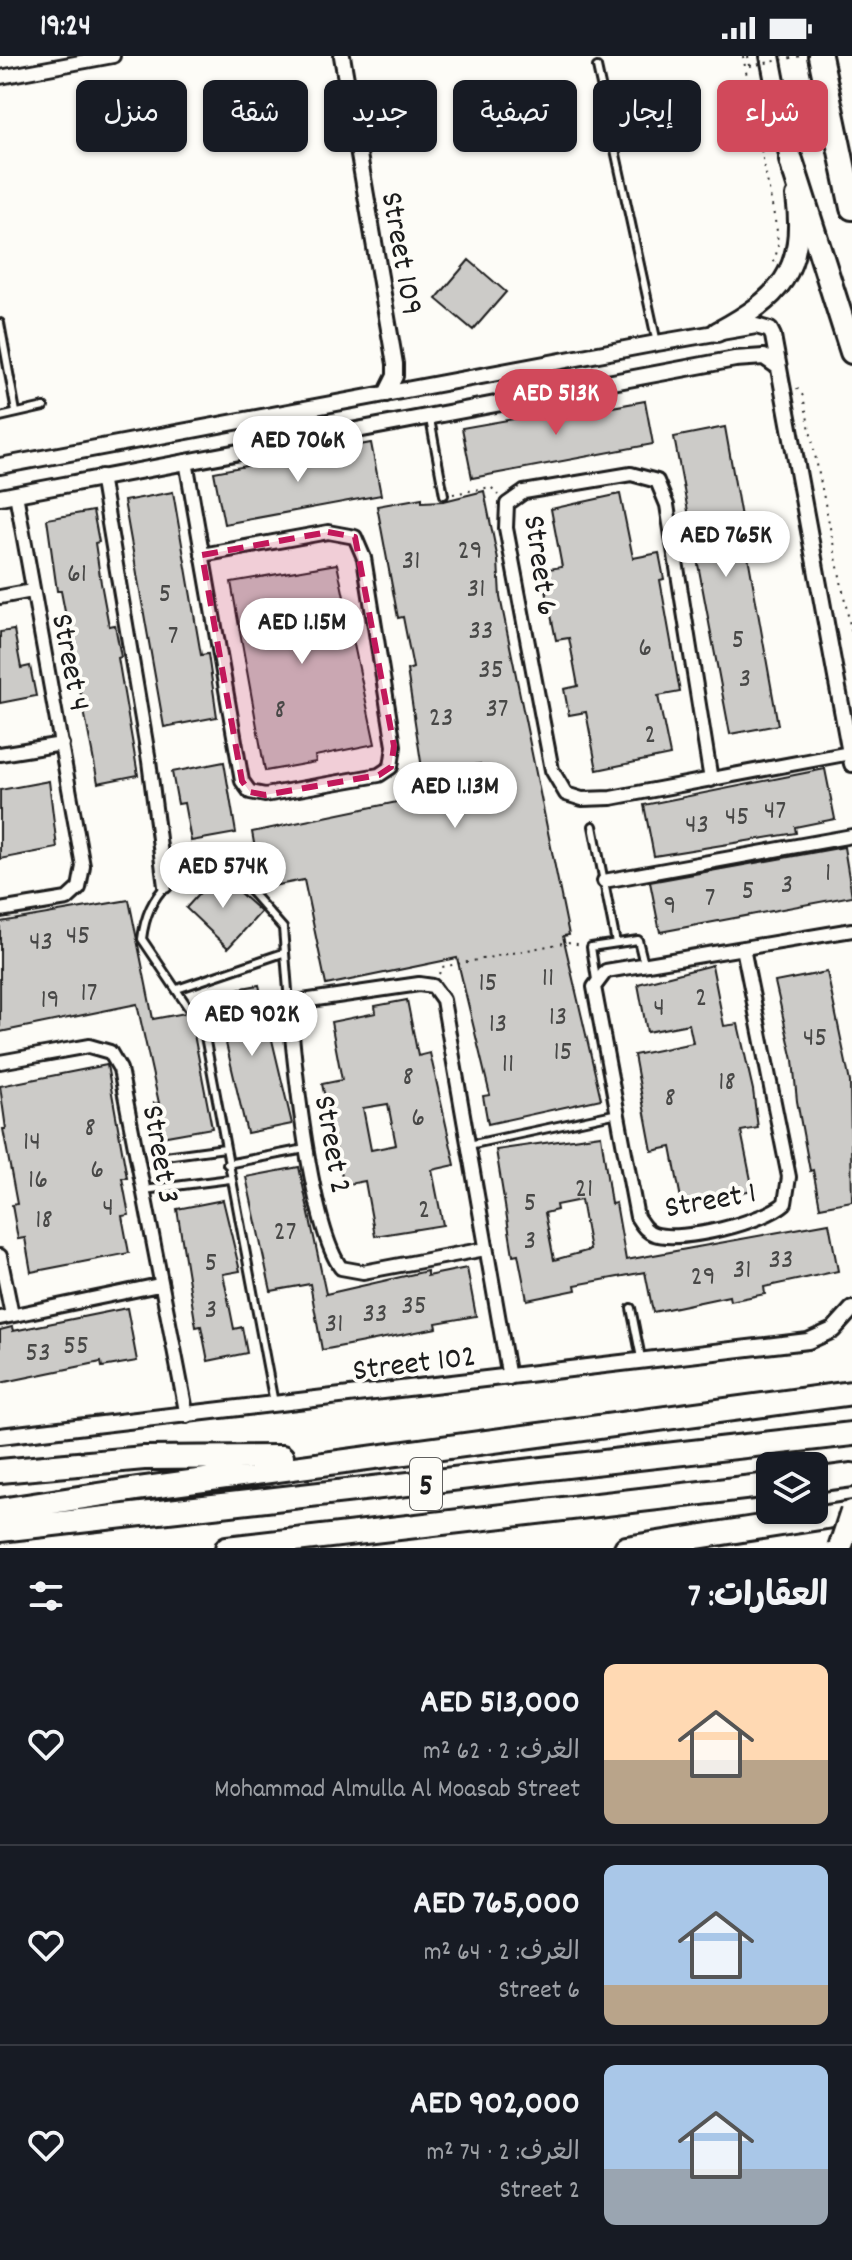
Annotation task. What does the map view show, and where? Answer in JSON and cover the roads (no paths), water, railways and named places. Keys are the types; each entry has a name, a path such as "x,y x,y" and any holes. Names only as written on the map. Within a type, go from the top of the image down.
{"highway":[{"path":"820,56 852,208"},
{"path":"791,160 852,352"},
{"path":"799,1401 852,1386"},
{"path":"0,1510 852,1393"},
{"name":"5","path":"0,1530 852,1434"},
{"path":"0,1471 144,1458 259,1458 431,1449"},
{"path":"828,1478 852,1475"},
{"name":"5","path":"227,1548 756,1487"},
{"path":"626,1548 852,1513 840,1548"}],"main road":[{"path":"717,332 759,309 775,293 791,269 800,235 791,160 770,56"}],"street":[{"path":"0,77 113,56"},
{"name":"Street 109","path":"342,56 395,364 395,376 386,394"},
{"path":"0,466 717,332 765,327 773,336 851,758"},
{"path":"657,343 661,372"},
{"path":"0,497 755,356 764,357 777,366"},
{"name":"Street 109","path":"395,364 418,388"},
{"path":"186,461 202,555 242,781 250,792 265,795 365,777 391,767 392,730 364,558 355,537 328,532 202,555"},
{"name":"Street 6","path":"711,780 667,505 657,481 631,474 524,492 507,504 506,528 557,783 566,794 582,799 711,780 851,758"},
{"path":"101,476 149,761 165,886"},
{"name":"Street 4","path":"0,910 67,899 79,888 83,866 16,494"},
{"name":"Street 4","path":"0,597 32,591"},
{"name":"Street 4","path":"0,754 62,744"},
{"path":"604,881 852,836"},
{"path":"596,980 606,971 852,930"},
{"name":"Street 1","path":"596,980 594,987 637,1217 644,1228 653,1234 674,1237 758,1219 785,1203 789,1177 743,948"},
{"path":"289,1003 419,984 433,986 443,1000 509,1378"},
{"name":"Street 2","path":"289,1003 309,1149 325,1237 341,1268 363,1272 485,1249"},
{"name":"Street 3","path":"0,1062 89,1046 110,1052 120,1069 159,1285 187,1416"},
{"path":"0,1256 6,1316 159,1285"},
{"name":"Street 102","path":"0,1436 808,1341 833,1330 852,1309"}],"lane":[{"path":"597,67 657,343"},
{"path":"0,323 16,412"},
{"path":"0,417 44,407"},
{"path":"430,415 444,495"},
{"path":"593,826 616,943"},
{"path":"274,1406 204,1031 142,939 145,915 165,886 186,869 221,861 283,928 289,1003"},
{"path":"596,980 591,947 638,940 644,964"},
{"path":"177,989 283,953"},
{"path":"469,1145 618,1113"},
{"path":"158,1157 225,1148"},
{"path":"227,1164 309,1149"},
{"path":"144,1190 230,1179"},
{"path":"631,1308 642,1362"}]}
